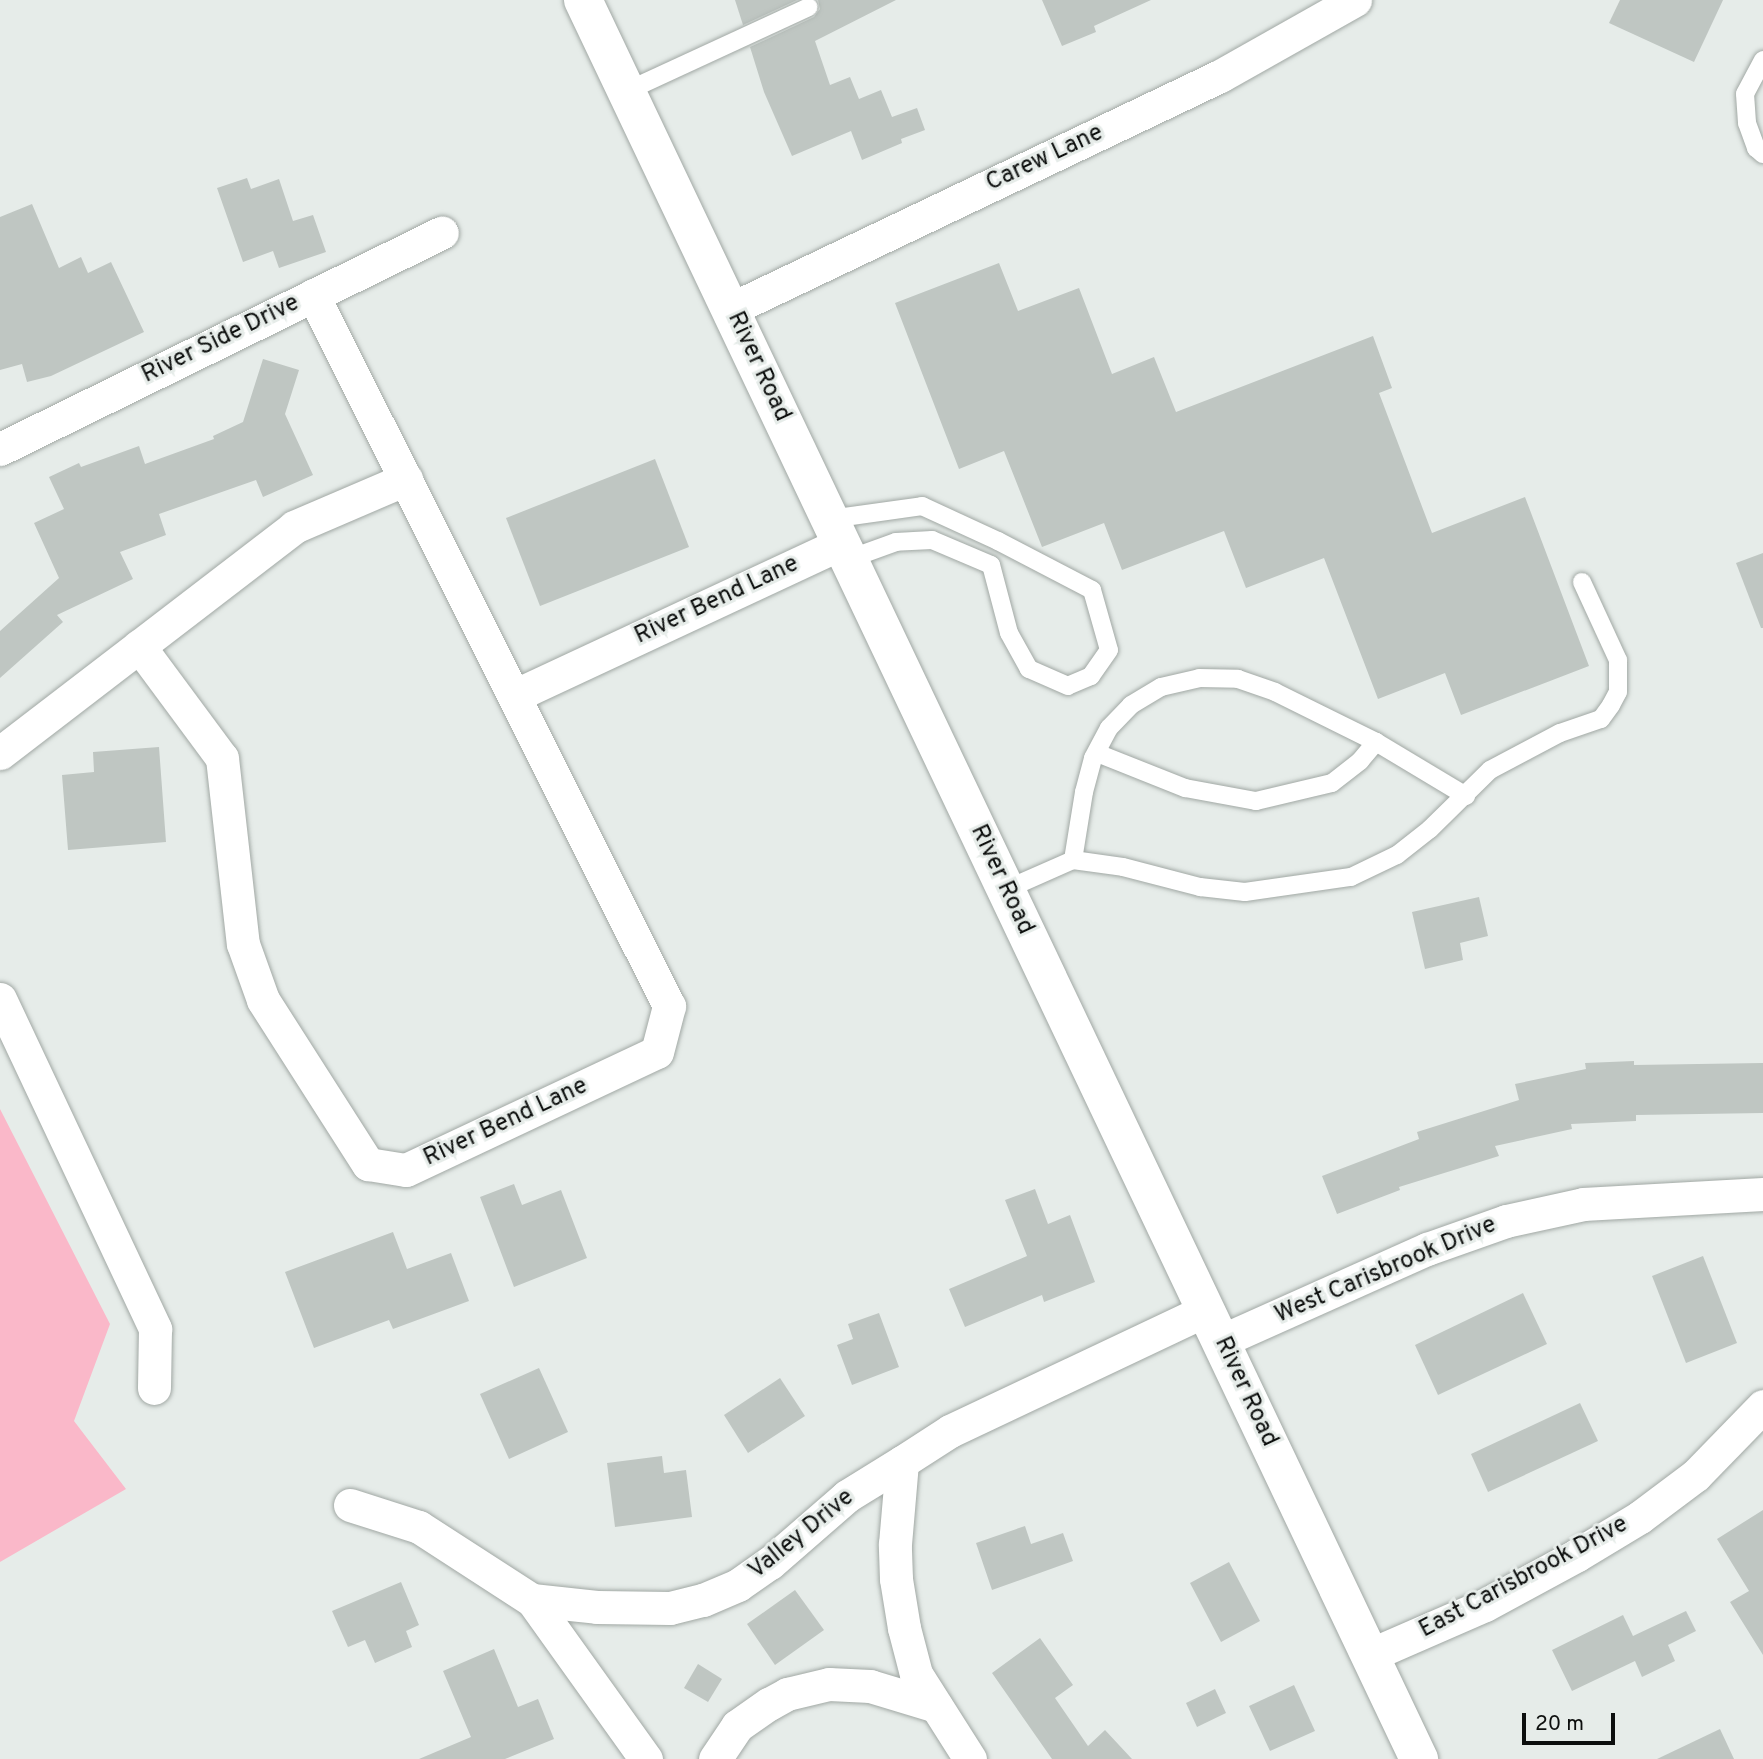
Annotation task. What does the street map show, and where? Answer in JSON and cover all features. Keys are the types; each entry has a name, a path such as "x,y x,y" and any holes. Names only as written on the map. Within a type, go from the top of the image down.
{"street":[{"name":"River Road","path":"583,0 1419,1759"},
{"name":"Carew Lane","path":"731,309 1220,76 1355,0"},
{"name":"River Side Drive","path":"0,449 442,232"},
{"name":"River Bend Lane","path":"139,646 222,758 243,944 263,1000 368,1164 406,1170 657,1052 669,1006 516,695 313,295"},
{"path":"0,752 294,527 406,479"},
{"name":"River Bend Lane","path":"516,695 840,540"},
{"path":"0,999 155,1329 154,1388"},
{"name":"West Carisbrook Drive","path":"1214,1326 1506,1221 1583,1204 1763,1194"},
{"name":"Valley Drive","path":"532,1600 597,1607 670,1608 703,1600 738,1585 770,1563 847,1496 950,1431 1214,1326"},
{"name":"East Carisbrook Drive","path":"1370,1656 1485,1605 1640,1517 1696,1475 1763,1406"},
{"path":"902,1462 895,1545 896,1579 916,1674 970,1759"},
{"path":"350,1505 419,1527 532,1600 646,1759"},
{"path":"715,1759 737,1726 787,1694 829,1684 870,1686 936,1706"}],"lane":[{"path":"627,91 809,6"},
{"path":"1763,60 1745,94 1747,123 1756,148 1763,154"},
{"path":"922,506 1010,546 1092,590 1108,650 1091,676 1068,686 1029,669 1009,633 991,565 932,540 840,540 922,506"},
{"path":"1005,890 1073,860 1123,867 1200,887 1245,892 1351,877 1397,855 1466,796 1490,770 1560,733 1601,719 1611,705 1618,692 1618,660 1582,582"},
{"path":"1073,860 1084,792 1097,752 1109,728 1131,705 1161,687 1199,678 1238,679 1275,692 1376,742 1466,796"},
{"path":"1097,752 1185,788 1256,801 1332,783 1360,761 1376,742"}],"shaded area":[{"path":"0,1109 110,1324 74,1421 126,1489 0,1562"}],"building":[{"path":"735,0 797,0 743,25"},
{"path":"818,0 896,0 815,41 830,85 850,77 859,99 881,90 892,117 917,108 925,130 901,139 902,143 862,160 851,131 792,156 764,92 750,47 814,17 820,9"},
{"path":"1042,0 1151,0 1094,26 1096,32 1062,46"},
{"path":"1620,0 1723,0 1694,62 1609,23"},
{"path":"247,178 251,189 279,179 293,221 313,215 326,252 279,268 273,251 243,262 217,188"},
{"path":"32,204 59,268 81,257 88,273 111,262 144,332 51,376 27,382 22,364 0,370 0,217"},
{"path":"999,263 1018,311 1079,288 1112,374 1154,357 1176,412 1373,336 1392,388 1379,393 1432,533 1525,497 1589,666 1461,715 1445,673 1378,699 1324,558 1246,588 1224,531 1122,570 1104,523 1042,547 1004,451 959,469 895,303"},
{"path":"263,359 299,370 285,414 313,475 263,497 256,480 159,514 166,535 120,552 133,579 57,615 63,622 0,678 0,631 59,578 34,523 64,509 49,477 79,463 81,467 139,446 145,464 214,439 213,436 243,422"},
{"path":"655,459 689,547 540,606 506,518"},
{"path":"1763,553 1763,628 1761,628 1736,563"},
{"path":"159,747 166,842 68,850 62,775 94,772 93,752"},
{"path":"1479,897 1488,936 1460,943 1463,960 1425,969 1412,912"},
{"path":"1634,1061 1634,1065 1763,1063 1763,1113 1636,1115 1636,1121 1571,1124 1572,1129 1495,1146 1499,1156 1399,1187 1400,1190 1337,1214 1322,1176 1419,1139 1417,1132 1519,1100 1515,1084 1586,1069 1585,1063"},
{"path":"514,1184 522,1205 561,1190 587,1258 514,1287 480,1197"},
{"path":"1035,1189 1048,1224 1070,1215 1095,1282 1044,1302 1042,1295 965,1327 949,1289 1027,1256 1005,1200"},
{"path":"393,1232 407,1269 451,1253 469,1301 393,1329 389,1320 314,1348 285,1272"},
{"path":"1703,1256 1737,1343 1686,1363 1652,1276"},
{"path":"1523,1293 1547,1344 1438,1395 1415,1345"},
{"path":"879,1313 899,1367 852,1385 837,1345 853,1339 848,1324"},
{"path":"539,1368 568,1432 509,1459 480,1394"},
{"path":"780,1378 805,1416 748,1453 724,1415"},
{"path":"1580,1403 1598,1441 1488,1492 1471,1454"},
{"path":"662,1456 664,1473 686,1470 692,1517 615,1527 607,1463"},
{"path":"1763,1510 1763,1655 1730,1602 1749,1591 1717,1539"},
{"path":"1025,1526 1031,1544 1063,1533 1073,1561 992,1590 976,1543"},
{"path":"1229,1562 1260,1621 1221,1642 1190,1583"},
{"path":"401,1582 419,1625 406,1631 412,1647 375,1663 365,1640 348,1647 332,1611"},
{"path":"795,1590 824,1630 775,1665 747,1624"},
{"path":"1686,1611 1696,1631 1668,1645 1675,1661 1642,1677 1635,1661 1572,1691 1552,1650 1623,1615 1633,1636"},
{"path":"1040,1638 1073,1685 1055,1698 1088,1746 1105,1730 1132,1759 1052,1759 992,1673"},
{"path":"494,1649 518,1707 538,1699 554,1739 505,1759 419,1759 471,1737 443,1671"},
{"path":"698,1664 722,1679 708,1702 684,1688"},
{"path":"1294,1685 1315,1731 1270,1751 1249,1706"},
{"path":"1215,1689 1226,1713 1197,1727 1186,1703"},
{"path":"1720,1729 1734,1759 1657,1759"}]}
